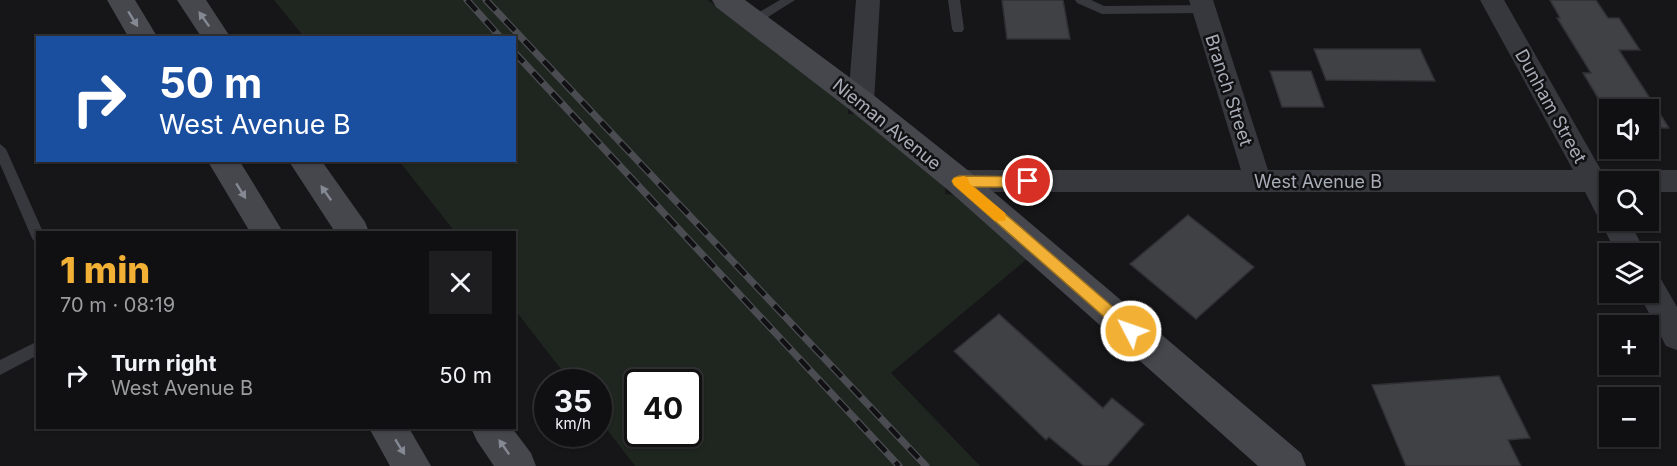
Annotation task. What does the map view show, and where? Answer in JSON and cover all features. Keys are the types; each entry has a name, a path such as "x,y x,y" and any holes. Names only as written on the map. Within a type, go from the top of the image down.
{"street":[{"path":"121,0 143,36"},
{"path":"191,0 216,36"},
{"name":"Nieman Avenue","path":"726,0 861,102 959,181 1287,466"},
{"path":"861,102 868,0"},
{"name":"Dunham Street","path":"1492,0 1599,192"},
{"name":"Branch Street","path":"1202,5 1258,181"},
{"path":"223,162 263,227"},
{"path":"304,162 351,230"},
{"name":"West Avenue B","path":"959,181 1677,181"},
{"path":"1659,303 1677,336"},
{"path":"389,429 412,466"},
{"path":"491,429 517,466"}],"lane":[{"path":"753,21 789,0"},
{"path":"954,0 958,29"},
{"path":"1081,0 1102,10 1202,5"},
{"path":"0,149 36,231"},
{"path":"0,368 36,348"}],"shaded area":[{"path":"274,0 708,0 848,108 848,114 856,114 945,187 945,194 954,195 1027,259 891,373 980,466 635,466 612,436 612,369 561,369 516,311 516,231 454,231 400,162 516,162 516,36 303,36"}],"building":[{"path":"1002,0 1063,0 1070,39 1007,39"},
{"path":"1550,0 1596,0 1608,18 1619,18 1640,50 1619,50 1650,99 1599,100 1583,73 1591,73 1557,18 1560,18"},
{"path":"1314,49 1420,49 1435,81 1326,80"},
{"path":"1270,71 1311,71 1324,107 1282,107"},
{"path":"1659,112 1669,128 1659,128"},
{"path":"1188,215 1254,267 1196,319 1130,264"},
{"path":"999,314 1103,408 1112,398 1144,424 1107,466 1084,466 1049,437 1046,440 954,351"},
{"path":"1499,376 1530,438 1508,440 1521,466 1406,466 1372,385"}],"railway":[{"path":"467,0 499,36"},
{"path":"486,0 926,466"},
{"path":"516,54 899,466"}],"slow traffic":[{"path":"964,181 959,181 1000,217"}],"route":[{"path":"1028,181 959,181 1131,331"}]}
